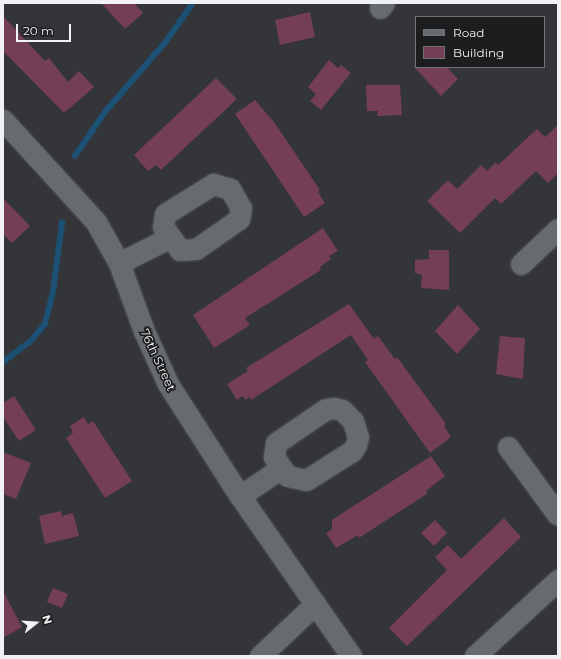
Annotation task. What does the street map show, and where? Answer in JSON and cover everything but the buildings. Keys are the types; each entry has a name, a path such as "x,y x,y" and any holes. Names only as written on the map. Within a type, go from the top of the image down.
{"street":[{"name":"76th Street","path":"3,120 82,204 119,263 144,331 168,384 240,496 351,656"},
{"path":"521,264 558,229"},
{"path":"119,263 169,238"},
{"path":"508,447 558,515"},
{"path":"240,496 281,468"},
{"path":"475,656 558,580"},
{"path":"260,656 315,604"}],"waterway":[{"path":"75,156 105,112 164,44 193,3"},
{"path":"3,362 30,342 45,324 53,292 62,223"}]}
